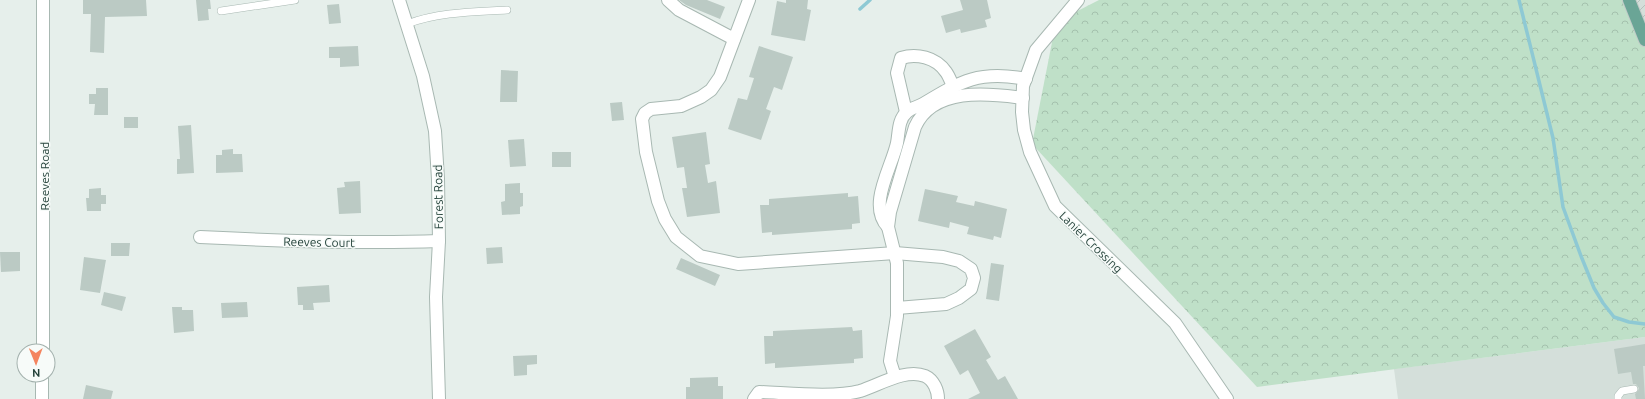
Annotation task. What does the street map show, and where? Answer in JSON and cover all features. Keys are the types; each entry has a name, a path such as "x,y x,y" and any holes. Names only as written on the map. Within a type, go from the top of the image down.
{"main road":[{"path":"1629,0 1645,40"}],"street":[{"name":"Reeves Road","path":"43,0 43,343"},
{"name":"Forest Road","path":"399,0 424,76 435,131 438,179 439,241 436,298 439,399"},
{"path":"668,0 679,10 734,39"},
{"path":"749,0 720,77 711,90 701,97 681,106 651,109 645,113 642,119 646,152 658,200 665,219 676,237 700,256 738,264 895,253 927,255 959,261 971,269 974,278 971,289 959,298 946,304 897,308"},
{"name":"Lanier Crossing","path":"1078,0 1036,50 1023,86 1022,112 1024,130 1030,152 1055,206 1175,323 1227,399"},
{"path":"906,112 897,73 901,58 910,55 927,58 936,62 946,71 953,86"},
{"path":"888,227 883,222 880,209 880,199 883,184 896,144 899,124 906,112 953,86 972,78 991,75 1007,75 1026,79"},
{"path":"895,377 890,361 897,308 897,263 888,227 890,212 919,118 933,105 964,94 988,94 1022,98"},
{"name":"Reeves Court","path":"200,237 374,243 439,241"},
{"path":"754,399 759,392 839,394 860,391 895,377 917,375 926,376 934,384 938,394 938,399"},
{"path":"42,383 42,399"}],"lane":[{"path":"221,11 295,0"},
{"path":"406,24 419,19 446,14 507,10"},
{"path":"1618,399 1618,396 1622,391 1634,389"}],"shaded area":[{"path":"1633,0 1645,0 1645,31"},
{"path":"1645,337 1645,399 1398,399 1394,369"}],"green space":[{"path":"1099,0 1633,0 1645,31 1645,337 1257,387 1032,144 1056,22"}],"building":[{"path":"83,0 146,0 147,16 105,17 104,53 90,52 91,14 83,14"},
{"path":"196,0 210,0 211,9 208,9 209,20 198,21"},
{"path":"679,0 707,0 725,7 720,19 686,5"},
{"path":"786,0 808,0 807,9 811,10 805,41 771,35 777,1 786,3"},
{"path":"960,0 987,0 991,18 985,20 987,27 961,33 960,29 946,33 941,16 963,10"},
{"path":"339,4 341,23 329,24 327,5"},
{"path":"358,46 359,66 340,67 340,58 329,58 329,47"},
{"path":"759,46 793,57 782,90 774,87 766,109 771,111 761,140 728,129 738,98 747,100 754,78 749,77"},
{"path":"501,70 518,71 517,102 500,102"},
{"path":"96,88 108,88 108,115 94,115 95,104 89,104 89,94 96,94"},
{"path":"622,102 624,120 612,121 610,103"},
{"path":"124,117 138,117 138,128 124,128"},
{"path":"191,125 194,173 177,174 177,159 180,159 178,126"},
{"path":"706,132 710,164 705,165 708,183 716,181 720,213 687,217 682,188 687,188 684,167 677,168 672,137"},
{"path":"524,139 526,166 510,167 508,140"},
{"path":"233,149 233,154 242,154 243,172 216,173 216,155 222,155 222,150"},
{"path":"552,152 571,152 571,167 552,167"},
{"path":"360,181 361,213 339,214 337,188 345,187 344,182"},
{"path":"520,183 520,193 523,193 523,206 520,207 520,214 502,215 501,202 505,201 505,184"},
{"path":"101,188 101,195 106,195 106,204 101,204 101,211 87,211 86,198 89,198 89,189"},
{"path":"925,189 958,196 956,202 974,206 975,201 1007,209 1001,238 994,236 993,240 967,234 969,227 950,222 949,228 918,221"},
{"path":"848,193 848,197 858,196 860,223 852,224 852,229 772,235 772,232 762,233 760,205 769,205 769,199"},
{"path":"111,243 130,243 129,256 111,256"},
{"path":"502,247 503,263 487,264 486,248"},
{"path":"0,252 20,252 20,271 1,272"},
{"path":"84,257 106,260 100,293 80,290"},
{"path":"681,258 720,275 715,286 676,269"},
{"path":"991,263 1004,265 999,301 986,299"},
{"path":"329,285 330,302 313,303 314,310 303,310 303,305 298,305 297,287"},
{"path":"104,292 126,297 122,311 101,305"},
{"path":"247,302 248,317 222,318 221,303"},
{"path":"172,307 182,307 182,310 193,310 194,331 174,333"},
{"path":"852,327 853,331 862,330 863,358 854,359 854,363 775,368 775,363 765,364 764,336 773,336 773,331"},
{"path":"975,329 991,357 986,360 998,380 1005,376 1018,399 968,399 980,393 968,370 960,375 944,346"},
{"path":"1645,344 1645,366 1643,366 1645,399 1636,399 1635,394 1639,388 1636,384 1633,384 1631,372 1618,374 1614,349"},
{"path":"537,355 537,364 527,365 527,375 514,376 513,356"},
{"path":"718,377 718,386 723,386 723,399 686,399 686,387 690,387 690,378"},
{"path":"86,385 113,391 111,399 83,399"}],"waterway":[{"path":"860,9 870,0"},
{"path":"1519,0 1553,138 1563,207 1581,256 1594,288 1614,317 1629,322 1645,324"}]}
